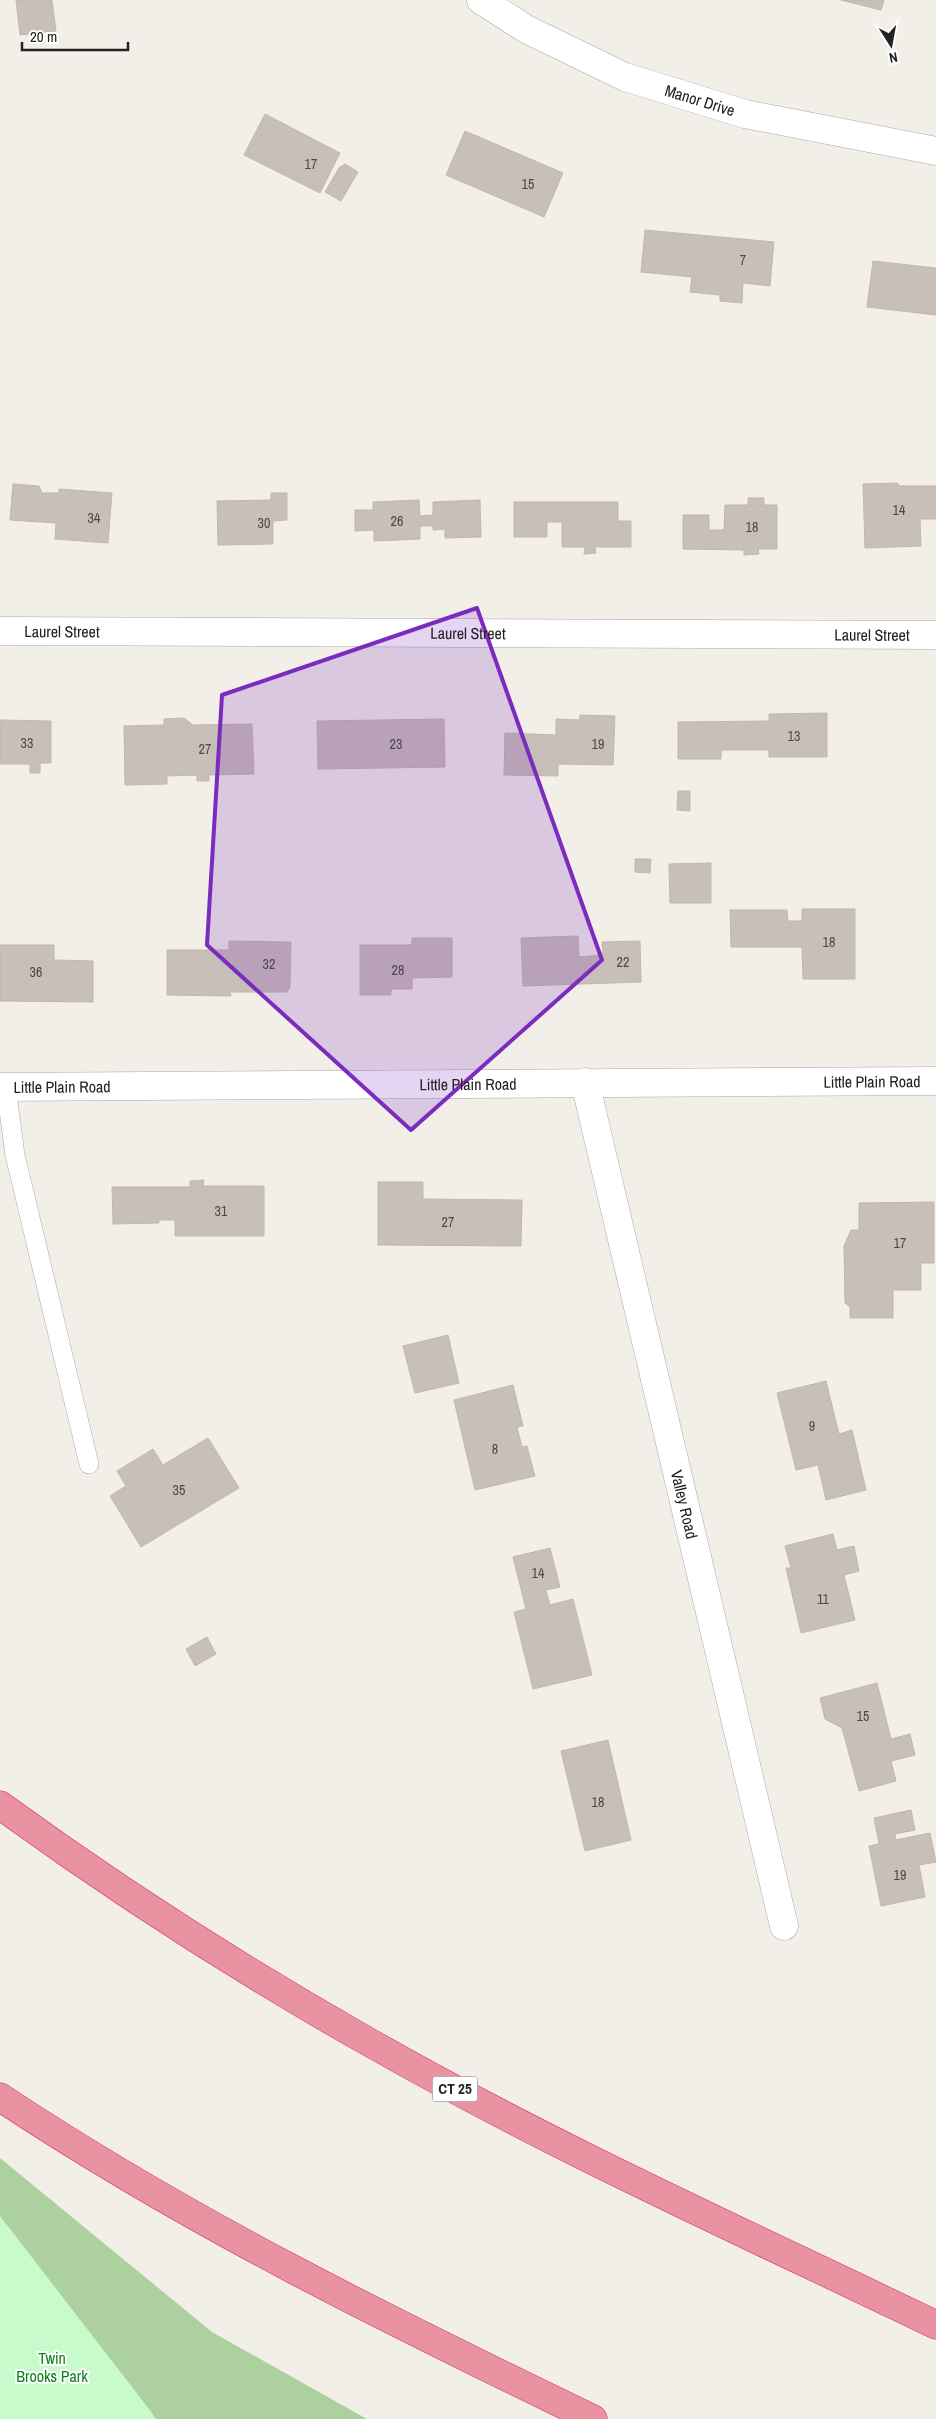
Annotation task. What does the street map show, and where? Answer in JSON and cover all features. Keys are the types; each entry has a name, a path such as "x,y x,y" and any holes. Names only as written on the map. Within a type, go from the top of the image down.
{"highway":[{"name":"CT 25","path":"0,1805 146,1907 255,1976 368,2042 595,2161 936,2325"},
{"path":"0,2097 50,2131 160,2197 272,2259 386,2319 593,2419"}],"street":[{"name":"Manor Drive","path":"481,0 526,29 625,78 745,114 936,151"},
{"name":"Laurel Street","path":"0,631 936,635"},
{"name":"Little Plain Road","path":"3,1087 936,1081"},
{"name":"Valley Road","path":"585,1082 784,1926"}],"lane":[{"path":"3,1087 15,1155 89,1464"}],"highlighted area":[{"path":"477,608 602,960 411,1130 207,945 222,695"}],"green space":[{"path":"0,2158 212,2332 367,2419 0,2419"},
{"name":"Twin Brooks Park","path":"0,2216 149,2409 156,2419 0,2419"}],"building":[{"path":"16,0 52,0 56,31 20,35"},
{"path":"841,0 884,0 881,10"},
{"path":"265,114 340,153 320,193 244,155"},
{"path":"465,131 563,173 544,217 446,175"},
{"path":"345,164 358,172 341,201 325,192 339,168"},
{"path":"645,230 774,242 770,286 743,283 742,303 720,301 720,295 690,292 692,277 641,272"},
{"path":"873,261 936,268 936,315 867,307"},
{"path":"897,483 900,486 936,486 936,519 920,519 921,546 865,548 863,484"},
{"path":"13,484 39,486 42,493 59,493 59,489 112,493 108,543 55,539 56,523 10,520"},
{"path":"271,493 287,493 287,520 273,521 273,544 218,545 217,501 271,500"},
{"path":"748,498 764,498 764,505 777,505 777,549 758,549 759,554 744,555 744,550 683,549 683,515 709,515 709,530 724,530 725,505 748,505"},
{"path":"419,500 420,516 433,515 433,502 480,500 481,537 445,538 445,529 433,530 433,526 420,526 420,539 374,541 374,530 355,531 355,510 373,510 373,502"},
{"path":"514,502 618,502 618,521 631,521 631,547 595,547 596,553 584,554 585,547 562,547 562,522 547,522 547,537 514,537"},
{"path":"827,713 827,757 769,757 769,750 721,750 721,759 678,759 678,722 769,721 769,714"},
{"path":"580,715 615,716 613,765 558,764 558,776 504,775 505,733 556,735 556,719 580,720"},
{"path":"184,718 193,725 252,724 254,774 209,775 209,781 197,781 197,775 167,776 167,784 125,785 124,726 164,725 164,719"},
{"path":"444,719 445,767 318,769 317,721"},
{"path":"0,720 51,721 51,763 40,763 40,773 30,773 30,764 0,764"},
{"path":"678,791 690,791 690,811 677,810"},
{"path":"635,859 651,859 650,873 635,872"},
{"path":"711,863 711,903 670,903 669,864"},
{"path":"802,909 855,909 855,979 803,979 802,947 731,947 730,910 787,910 788,921 802,921"},
{"path":"578,936 579,957 603,955 602,942 640,941 641,982 523,986 521,938"},
{"path":"412,938 452,938 452,977 412,978 412,989 391,989 391,995 360,995 360,945 412,945"},
{"path":"229,941 291,942 290,987 287,992 230,992 231,996 167,995 167,950 229,950"},
{"path":"0,945 54,945 54,960 93,961 93,1002 0,1001"},
{"path":"204,1180 203,1186 264,1186 264,1236 175,1236 175,1220 159,1220 159,1223 113,1224 112,1187 190,1187 190,1181"},
{"path":"378,1182 423,1182 423,1199 522,1200 521,1246 378,1245"},
{"path":"934,1202 934,1263 921,1263 921,1290 893,1290 893,1318 850,1318 850,1307 845,1303 844,1246 851,1230 859,1230 859,1203"},
{"path":"448,1335 459,1383 415,1393 403,1346"},
{"path":"826,1381 839,1434 852,1430 866,1490 826,1500 818,1465 796,1470 777,1393"},
{"path":"513,1385 523,1426 517,1427 522,1447 527,1446 535,1476 475,1490 454,1400"},
{"path":"208,1438 239,1488 141,1547 110,1496 126,1486 117,1471 153,1449 163,1465"},
{"path":"833,1534 837,1550 854,1546 859,1571 844,1575 855,1620 801,1633 786,1568 791,1568 785,1546"},
{"path":"550,1548 560,1587 546,1590 550,1605 573,1599 592,1675 533,1689 514,1612 526,1609 513,1557"},
{"path":"207,1637 216,1654 195,1666 186,1649"},
{"path":"877,1683 891,1739 910,1734 915,1755 891,1761 896,1781 859,1791 842,1728 825,1719 820,1698"},
{"path":"608,1740 631,1840 585,1851 561,1751"},
{"path":"911,1810 915,1830 895,1834 896,1840 930,1833 936,1862 919,1865 925,1897 881,1906 869,1846 879,1844 874,1818"}]}
